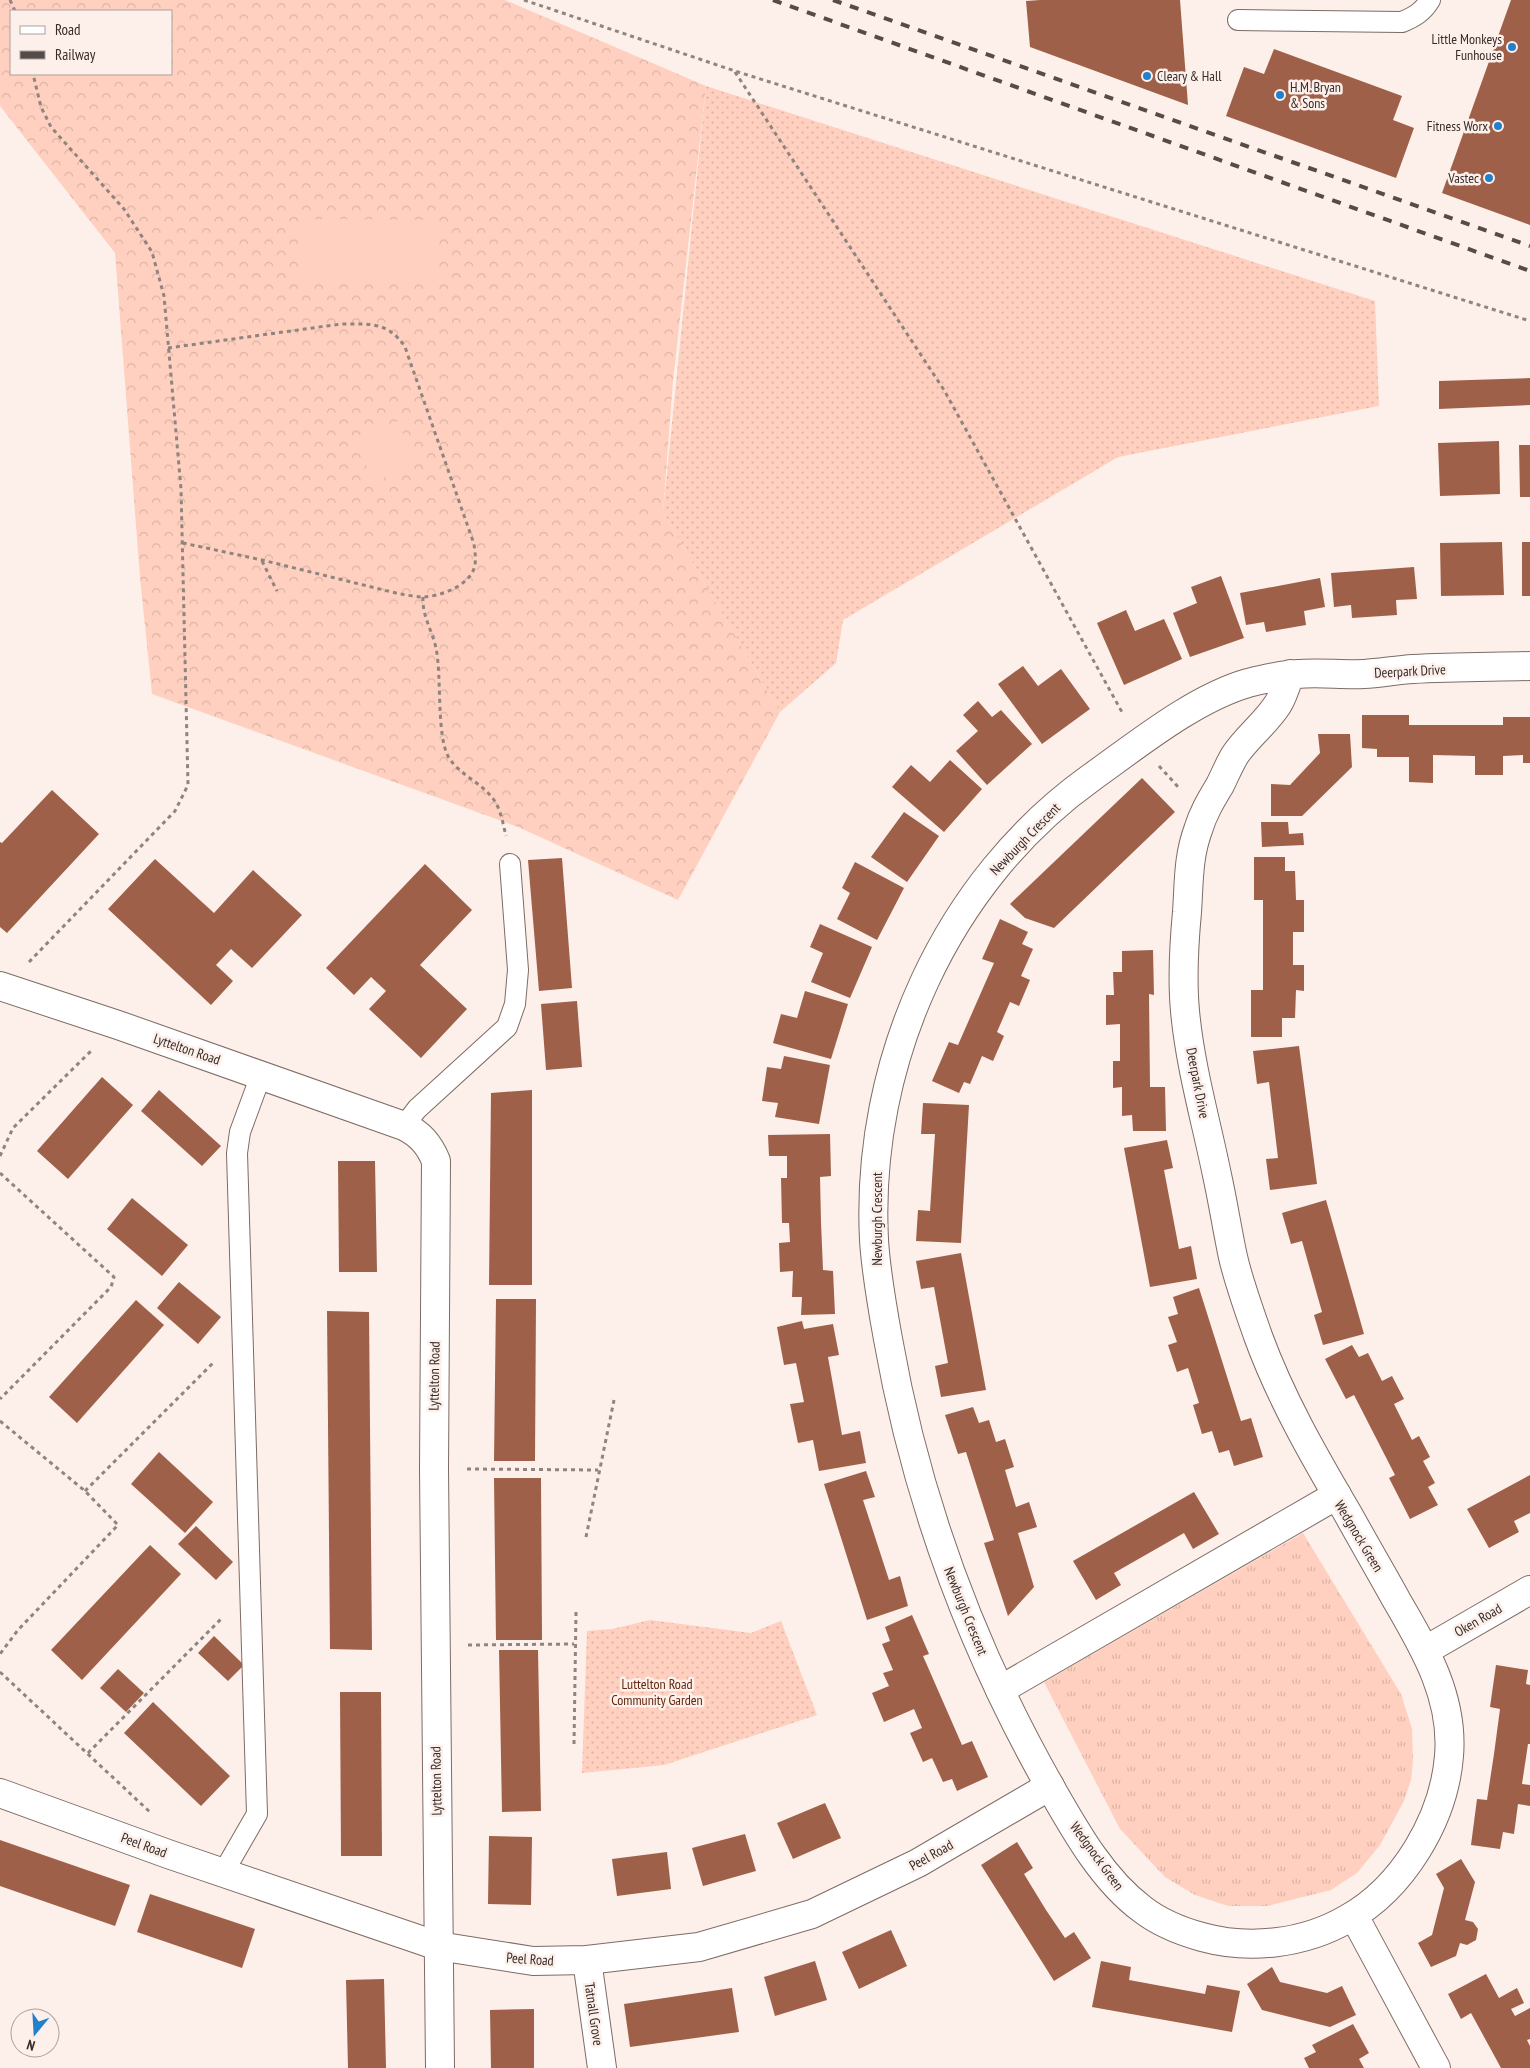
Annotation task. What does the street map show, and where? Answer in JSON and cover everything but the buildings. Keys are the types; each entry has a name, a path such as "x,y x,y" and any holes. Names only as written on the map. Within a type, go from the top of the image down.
{"street":[{"name":"Deerpark Drive","path":"1139,744 1194,708 1238,686 1290,674 1357,674 1406,669 1530,666"},
{"name":"Deerpark Drive","path":"1290,674 1280,700 1235,755 1204,812 1195,837 1189,865 1185,934 1185,1011 1197,1085 1218,1178 1234,1263 1259,1340 1294,1420 1337,1495"},
{"name":"Newburgh Crescent","path":"1050,1786 1000,1690 968,1620 942,1551 914,1460 896,1382 883,1310 874,1242 875,1184 884,1104 916,998 942,947 966,907 999,863 1032,828 1070,794 1139,744"},
{"name":"Lyttelton Road","path":"8,988 404,1126 416,1132 427,1143 436,1161 434,1470 440,2068"},
{"name":"Wedgnock Green","path":"1000,1690 1337,1495 1426,1650 1443,1692 1449,1726 1449,1754 1444,1788 1437,1813 1409,1860 1392,1882 1354,1916 1332,1927 1308,1935 1265,1944 1240,1944 1214,1940 1166,1925 1139,1908 1115,1884 1083,1840 1050,1786"},
{"name":"Oken Road","path":"1426,1650 1530,1590"},
{"name":"Peel Road","path":"0,1793 168,1854 438,1946 533,1960 588,1960 699,1947 812,1914 918,1863 1050,1786"},
{"path":"1354,1916 1436,2068"},
{"name":"Tatnall Grove","path":"588,1960 602,2068"}],"lane":[{"path":"1238,20 1402,22 1414,17 1425,8 1430,0"},
{"path":"404,1126 417,1108 507,1026 515,1004 518,970 510,864"},
{"path":"223,1873 257,1814 237,1153 240,1132 261,1075"}],"path":[{"path":"524,0 735,71 1530,321"},
{"path":"735,71 944,390 1139,744 1204,812"},
{"path":"8,988 21,971 175,811 188,784 183,543 164,296 152,252 124,209 51,127 41,107 33,75"},
{"path":"168,348 341,324 380,326 390,330 405,347 474,544 476,557 474,570 466,581 450,591 423,597 400,594 262,560 183,543"},
{"path":"262,560 277,591"},
{"path":"423,597 422,610 436,648 442,735 449,757 458,768 494,800 502,821 510,864"},
{"path":"0,1156 13,1128 118,1025"},
{"path":"0,1173 114,1277 111,1287 0,1399"},
{"path":"85,1491 243,1333"},
{"path":"586,1537 598,1470 614,1400"},
{"path":"0,1420 85,1491 118,1525 18,1630 0,1654"},
{"path":"434,1470 598,1470"},
{"path":"88,1753 251,1590"},
{"path":"574,1744 574,1644 576,1612"},
{"path":"435,1645 574,1644"},
{"path":"0,1672 168,1828 168,1854"}],"green space":[{"path":"0,0 505,0 706,86 673,381 663,512 780,712 678,900 518,827 152,694 140,577 115,253 0,106"},
{"path":"706,86 1375,301 1379,406 1118,457 843,620 836,663 780,712 663,512"},
{"path":"301,219 436,220 436,282 301,281"},
{"path":"398,421 415,465 373,482 355,437"},
{"path":"1303,1533 1401,1694 1412,1729 1413,1761 1411,1780 1404,1801 1380,1845 1357,1873 1331,1890 1267,1906 1228,1906 1195,1895 1165,1877 1120,1829 1044,1682"},
{"name":"Luttelton Road Community Garden","path":"650,1620 751,1633 781,1621 817,1715 664,1765 582,1773 587,1631 612,1629"}],"railway":[{"path":"773,0 1530,271"},
{"path":"833,0 1530,246"}],"place":[{"name":"Little Monkeys Funhouse","path":"1512,47"},
{"name":"Cleary & Hall","path":"1147,76"},
{"name":"H.M. Bryan & Sons","path":"1280,95"},
{"name":"Fitness Worx","path":"1498,126"},
{"name":"Vastec","path":"1489,178"}]}
